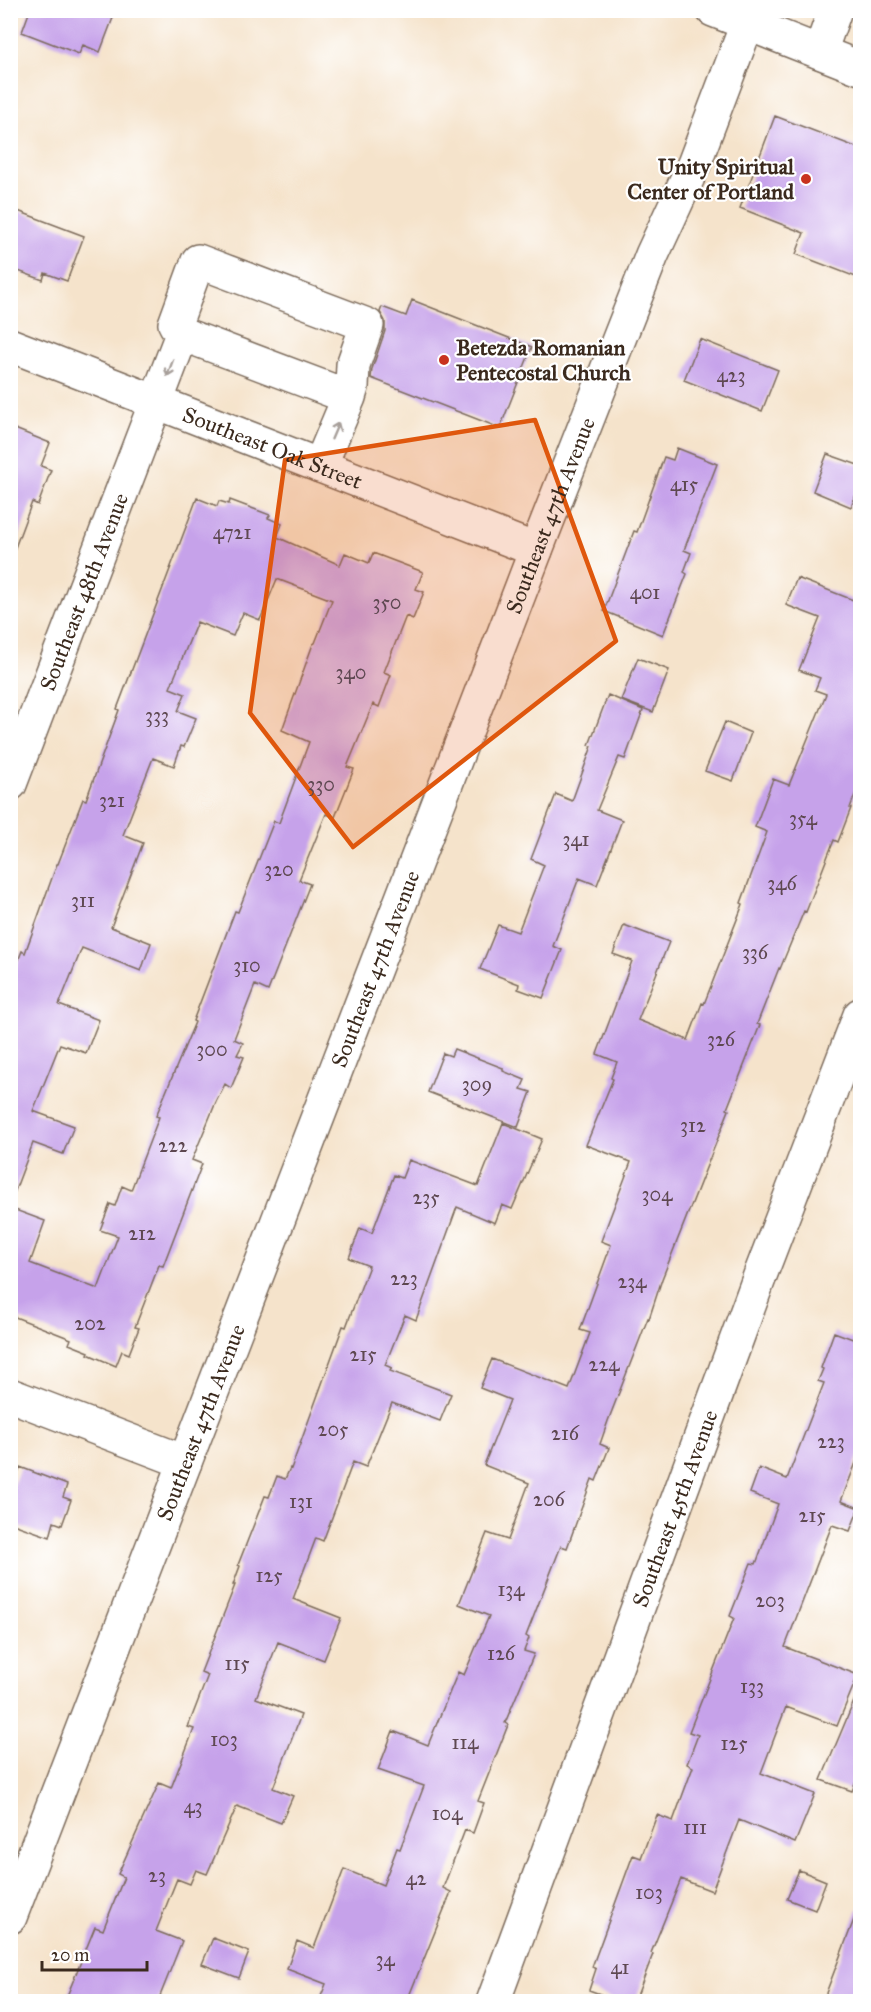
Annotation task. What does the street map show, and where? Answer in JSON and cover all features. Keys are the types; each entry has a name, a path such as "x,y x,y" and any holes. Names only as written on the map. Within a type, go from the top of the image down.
{"street":[{"path":"713,10 861,68"},
{"path":"820,52 836,10"},
{"name":"Southeast 47th Avenue","path":"10,1917 536,550 652,255 694,164 747,24"},
{"path":"320,466 349,397 353,365 367,325 198,261 175,324 182,334 349,397"},
{"name":"Southeast 48th Avenue","path":"10,784 182,334"},
{"name":"Southeast Oak Street","path":"10,345 536,550"},
{"name":"Southeast 45th Avenue","path":"493,2001 757,1284 861,1015"},
{"path":"10,1395 185,1462"}],"highlighted area":[{"path":"535,420 616,641 353,847 250,713 285,460"}],"building":[{"path":"30,10 116,10 100,52 83,45 79,54 22,32"},
{"name":"Unity Spiritual Center of Portland","path":"775,116 861,149 861,279 796,254 804,233 740,208"},
{"path":"10,208 84,236 67,281 45,273 43,280 10,268"},
{"name":"Betezda Romanian Pentecostal Church","path":"412,300 532,347 500,428 371,378 385,331 385,321 380,312 382,307 406,316"},
{"path":"700,339 778,370 762,411 684,380"},
{"path":"10,427 50,443 41,466 51,470 38,505 32,502 13,553 10,552"},
{"path":"677,448 717,464 684,550 691,553 684,572 687,574 663,635 604,611 634,531 637,532 664,457 673,460"},
{"path":"827,454 861,466 861,482 851,507 813,491"},
{"path":"197,498 217,506 219,501 229,504 230,500 270,515 268,518 282,524 277,537 340,565 345,553 369,563 373,553 423,572 416,589 424,592 413,619 406,616 384,672 391,675 379,707 373,704 347,767 354,769 335,817 326,814 299,880 310,884 268,991 255,985 234,1039 243,1043 237,1055 244,1057 231,1088 225,1084 216,1102 192,1160 202,1164 163,1266 159,1265 135,1327 139,1328 129,1354 122,1351 116,1366 69,1344 71,1339 10,1315 10,1208 45,1221 30,1263 98,1289 118,1236 100,1230 110,1204 115,1206 122,1186 131,1190 159,1117 156,1116 195,1022 193,1021 235,911 238,912 274,821 279,823 309,742 282,730 313,644 332,600 277,579 260,620 243,613 233,636 197,622 170,688 185,694 178,711 196,718 184,747 181,746 174,766 153,758 123,835 143,843 111,927 151,943 141,971 82,948 59,1005 99,1020 86,1053 60,1044 33,1111 74,1126 63,1154 33,1143 13,1196 10,1196 10,981 22,951 25,953 83,799 86,800 119,710 117,709"},
{"path":"797,578 861,603 861,779 838,842 834,840 806,912 804,911 779,968 757,1024 760,1025 727,1109 729,1110 608,1421 600,1444 609,1448 596,1481 592,1479 567,1548 561,1546 526,1636 529,1638 524,1651 534,1654 505,1723 508,1725 478,1801 484,1803 473,1833 465,1830 443,1888 451,1892 407,2001 319,2001 326,1984 287,1969 297,1941 314,1948 344,1869 383,1885 397,1848 400,1849 424,1786 378,1770 393,1731 428,1745 458,1672 464,1675 489,1616 459,1604 487,1533 508,1540 529,1483 484,1465 510,1400 480,1388 492,1359 569,1389 590,1333 580,1330 611,1245 601,1241 631,1162 586,1145 613,1079 611,1078 617,1062 597,1054 632,961 613,954 624,925 669,942 638,1020 688,1040 743,904 741,903 767,832 755,827 773,779 789,785 826,694 815,690 820,678 799,670 820,618 786,605"},
{"path":"638,658 669,670 653,712 621,700"},
{"path":"608,695 643,710 625,759 619,757 597,810 622,820 597,885 579,878 553,946 562,950 543,998 518,989 519,984 480,969 498,925 518,932 544,865 531,859 556,794 572,801 592,746 589,745"},
{"path":"725,722 751,733 733,781 705,771"},
{"path":"454,1049 503,1068 503,1071 525,1080 521,1089 531,1092 518,1127 428,1092 443,1053 451,1056"},
{"path":"503,1123 542,1139 512,1209 502,1205 495,1223 457,1207 416,1320 405,1315 385,1365 392,1368 390,1371 451,1394 440,1421 392,1403 366,1467 353,1462 323,1541 316,1538 293,1599 341,1618 324,1660 278,1642 256,1698 301,1715 273,1788 293,1796 281,1823 237,1806 207,1874 196,1870 190,1884 177,1879 156,1931 182,1941 158,2001 65,2001 95,1927 103,1930 124,1877 118,1874 159,1783 171,1788 194,1729 188,1727 208,1675 201,1672 235,1585 233,1585 240,1566 238,1565 265,1496 269,1497 277,1476 285,1479 291,1469 343,1326 346,1327 369,1266 349,1258 360,1228 372,1233 394,1175 402,1178 409,1160 478,1186"},
{"path":"834,1332 861,1342 861,1450 841,1501 859,1508 850,1531 832,1525 785,1647 858,1675 837,1726 786,1707 761,1773 815,1794 795,1843 739,1820 712,1891 681,1879 651,1953 653,1954 635,2001 619,2001 589,1990 596,1969 592,1967 633,1855 641,1858 657,1815 673,1821 693,1767 687,1764 698,1735 689,1732 734,1618 730,1616 751,1563 756,1564 778,1504 750,1493 759,1468 787,1479 824,1383 818,1381"},
{"path":"20,1467 67,1485 63,1497 71,1500 62,1525 54,1522 50,1537 10,1523 10,1494"},
{"path":"860,1687 861,1770 852,1791 821,1780"},
{"path":"799,1870 826,1881 815,1910 787,1899"},
{"path":"858,1909 861,1910 861,2001 823,2001"},
{"path":"213,1938 249,1952 239,1978 202,1964"}],"place":[{"name":"Unity Spiritual Center of Portland","path":"806,179"},
{"name":"Betezda Romanian Pentecostal Church","path":"444,360"}]}
